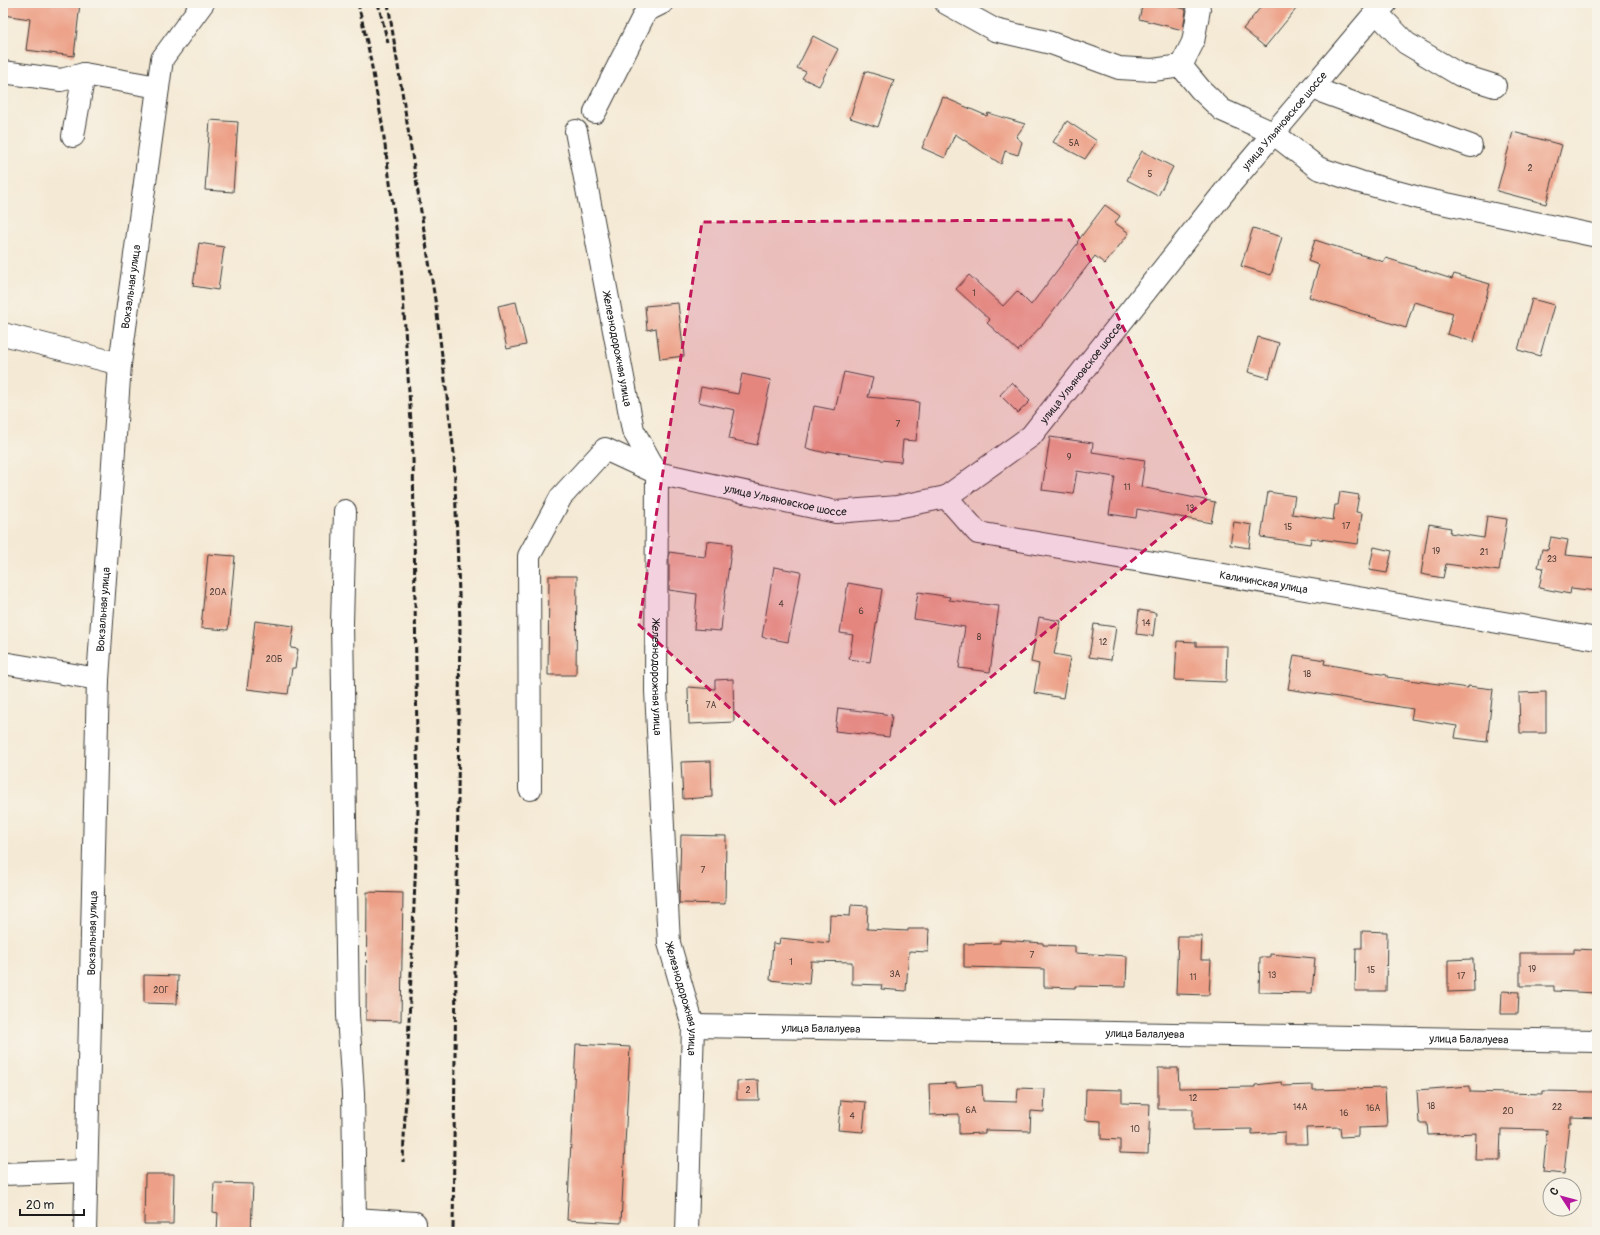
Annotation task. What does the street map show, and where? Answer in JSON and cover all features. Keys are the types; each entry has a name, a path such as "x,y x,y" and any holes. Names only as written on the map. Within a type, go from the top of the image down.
{"street":[{"name":"Вокзальная улица","path":"86,1232 86,1171 98,679 120,364 162,60 203,3"},
{"path":"595,112 646,11 662,3"},
{"path":"946,3 995,30 1052,43 1119,68 1153,70 1181,66"},
{"path":"1181,66 1193,42 1200,9 1196,3"},
{"path":"1381,7 1406,43 1460,75 1495,86"},
{"name":"улица Ульяновское шоссе","path":"530,789 529,556 561,497 605,449 657,473 836,512 897,507 946,496 1031,436 1229,186 1381,7"},
{"path":"1181,66 1200,89 1222,110 1273,133 1318,168 1360,182 1423,199 1597,236"},
{"path":"3,72 61,80 84,74 158,87"},
{"path":"73,136 84,74"},
{"path":"1312,88 1471,146"},
{"name":"Железнодорожная улица","path":"576,131 633,430 657,473 656,692 669,943 693,1026 687,1232"},
{"path":"3,334 120,364"},
{"name":"Калининская улица","path":"946,496 978,533 1597,639"},
{"path":"345,511 343,647 348,1015 353,1093 355,1225 415,1224 415,1232"},
{"path":"3,663 98,679"},
{"name":"улица Балалуева","path":"693,1026 1597,1041"},
{"path":"3,1174 86,1171"}],"highlighted area":[{"path":"1070,220 1208,498 836,805 639,625 702,222"}],"building":[{"path":"3,3 80,3 74,56 26,50 30,19 3,15"},
{"path":"1143,3 1162,3 1185,9 1183,30 1139,19"},
{"path":"1264,3 1301,3 1265,47 1243,29"},
{"path":"813,36 838,49 819,86 802,78 806,72 797,68"},
{"path":"865,71 894,80 878,127 850,118"},
{"path":"943,97 987,116 988,113 1025,124 1016,137 1022,142 1018,155 1005,151 1001,164 955,134 945,158 922,148"},
{"path":"210,120 238,122 233,192 205,190"},
{"path":"1067,121 1097,141 1085,159 1053,142"},
{"path":"1513,132 1562,145 1546,204 1497,191"},
{"path":"1142,151 1173,167 1158,196 1127,180"},
{"path":"1105,205 1120,216 1115,223 1129,233 1105,264 1095,256 1042,325 1018,351 987,323 990,320 956,289 969,275 1003,306 1017,291 1031,305"},
{"path":"1253,228 1282,237 1271,275 1241,266"},
{"path":"1315,240 1384,262 1386,258 1452,279 1454,274 1490,284 1474,342 1447,334 1453,313 1414,302 1406,328 1309,297 1319,265 1308,261"},
{"path":"199,243 224,247 218,290 193,286"},
{"path":"1532,299 1554,305 1540,356 1518,350"},
{"path":"516,302 526,345 507,349 498,306"},
{"path":"678,303 684,356 660,359 656,328 647,330 645,306"},
{"path":"1258,337 1279,343 1269,378 1248,372"},
{"path":"844,372 873,378 868,397 919,402 916,441 903,440 901,462 827,451 826,453 806,448 814,406 835,410"},
{"path":"742,374 771,380 757,445 729,439 735,410 698,402 701,387 738,394"},
{"path":"1012,382 1030,401 1018,413 1000,395"},
{"path":"1050,437 1093,443 1092,452 1145,460 1141,487 1215,502 1211,523 1137,509 1136,518 1109,514 1115,477 1077,471 1073,494 1042,490"},
{"path":"1268,492 1295,496 1292,514 1333,520 1335,505 1338,505 1340,492 1359,495 1356,512 1362,513 1358,544 1311,538 1310,544 1261,537"},
{"path":"1487,516 1507,519 1499,571 1446,564 1443,578 1421,574 1429,524 1451,528 1450,533 1484,538"},
{"path":"1234,522 1252,525 1249,548 1230,545"},
{"path":"1551,537 1568,540 1565,555 1597,558 1597,591 1571,588 1570,594 1539,588 1543,568 1538,567 1542,549 1548,550"},
{"path":"707,541 732,544 721,631 694,629 697,594 669,590 669,552 705,557"},
{"path":"1374,547 1392,551 1387,573 1369,570"},
{"path":"208,554 235,556 228,630 201,628"},
{"path":"774,567 801,572 788,642 762,637"},
{"path":"549,576 577,576 576,675 548,675"},
{"path":"848,583 882,589 870,662 849,659 853,635 840,633"},
{"path":"918,592 950,597 949,600 999,606 990,672 959,668 965,627 914,619"},
{"path":"1139,610 1156,613 1153,636 1136,634"},
{"path":"1039,617 1061,621 1054,654 1070,657 1063,698 1034,693 1039,664 1031,662"},
{"path":"255,621 294,626 291,648 298,649 295,668 292,668 288,694 247,689"},
{"path":"1094,624 1116,627 1111,660 1089,657"},
{"path":"1177,641 1196,642 1196,646 1227,646 1226,682 1175,680"},
{"path":"1294,655 1325,660 1324,664 1387,675 1387,677 1468,688 1468,686 1493,689 1487,742 1455,738 1457,726 1411,719 1413,709 1288,689"},
{"path":"733,679 734,722 689,724 688,687 715,689 715,680"},
{"path":"1546,692 1546,733 1520,733 1519,693"},
{"path":"838,708 892,715 889,737 835,731"},
{"path":"711,761 712,797 683,799 681,762"},
{"path":"681,835 726,836 725,904 679,903"},
{"path":"367,892 403,893 401,1021 366,1020"},
{"path":"851,905 868,906 867,929 908,931 908,929 929,929 928,952 909,951 906,991 881,989 882,985 852,984 852,962 811,961 809,984 770,980 773,943 779,944 780,938 829,943 830,915 850,916"},
{"path":"1362,931 1387,932 1386,991 1355,991 1356,948 1362,948"},
{"path":"1178,936 1202,936 1201,960 1211,960 1209,995 1176,994"},
{"path":"1000,940 1043,943 1043,945 1075,946 1075,953 1127,956 1126,987 1044,987 1044,969 964,967 964,944 1000,943"},
{"path":"1574,949 1597,950 1597,993 1554,991 1554,986 1520,986 1520,953 1574,953"},
{"path":"1270,954 1315,958 1312,993 1259,992 1260,957 1270,957"},
{"path":"1473,959 1474,991 1448,992 1448,960"},
{"path":"144,975 178,976 177,1004 144,1003"},
{"path":"1502,991 1519,992 1518,1014 1501,1014"},
{"path":"576,1044 630,1047 621,1223 567,1220"},
{"path":"1158,1068 1178,1068 1179,1088 1255,1087 1255,1085 1282,1082 1283,1086 1313,1085 1313,1090 1385,1088 1387,1127 1358,1128 1358,1136 1341,1137 1340,1127 1306,1128 1307,1144 1285,1144 1285,1132 1252,1134 1252,1129 1193,1130 1193,1109 1158,1109"},
{"path":"758,1080 759,1100 737,1100 737,1081"},
{"path":"956,1083 956,1087 982,1085 983,1101 1017,1102 1018,1088 1045,1089 1044,1112 1031,1111 1030,1131 985,1130 985,1133 959,1134 959,1114 930,1115 929,1084"},
{"path":"1470,1086 1470,1092 1543,1094 1543,1091 1597,1092 1597,1118 1571,1117 1571,1123 1569,1123 1564,1174 1543,1172 1547,1130 1501,1129 1500,1160 1475,1160 1476,1133 1428,1135 1427,1123 1419,1123 1417,1090"},
{"path":"1086,1089 1122,1090 1122,1103 1150,1104 1148,1154 1120,1153 1120,1140 1101,1139 1101,1121 1085,1120"},
{"path":"841,1100 866,1102 863,1132 838,1130"},
{"path":"145,1174 174,1174 173,1224 144,1224"},
{"path":"214,1183 253,1184 251,1232 217,1232 218,1213 213,1212"}],"railway":[{"path":"358,3 369,51 382,123 401,265 413,455 418,811 403,1162"},
{"path":"378,3 388,43"},
{"path":"388,3 436,306 454,454 460,623 453,1232"}]}
